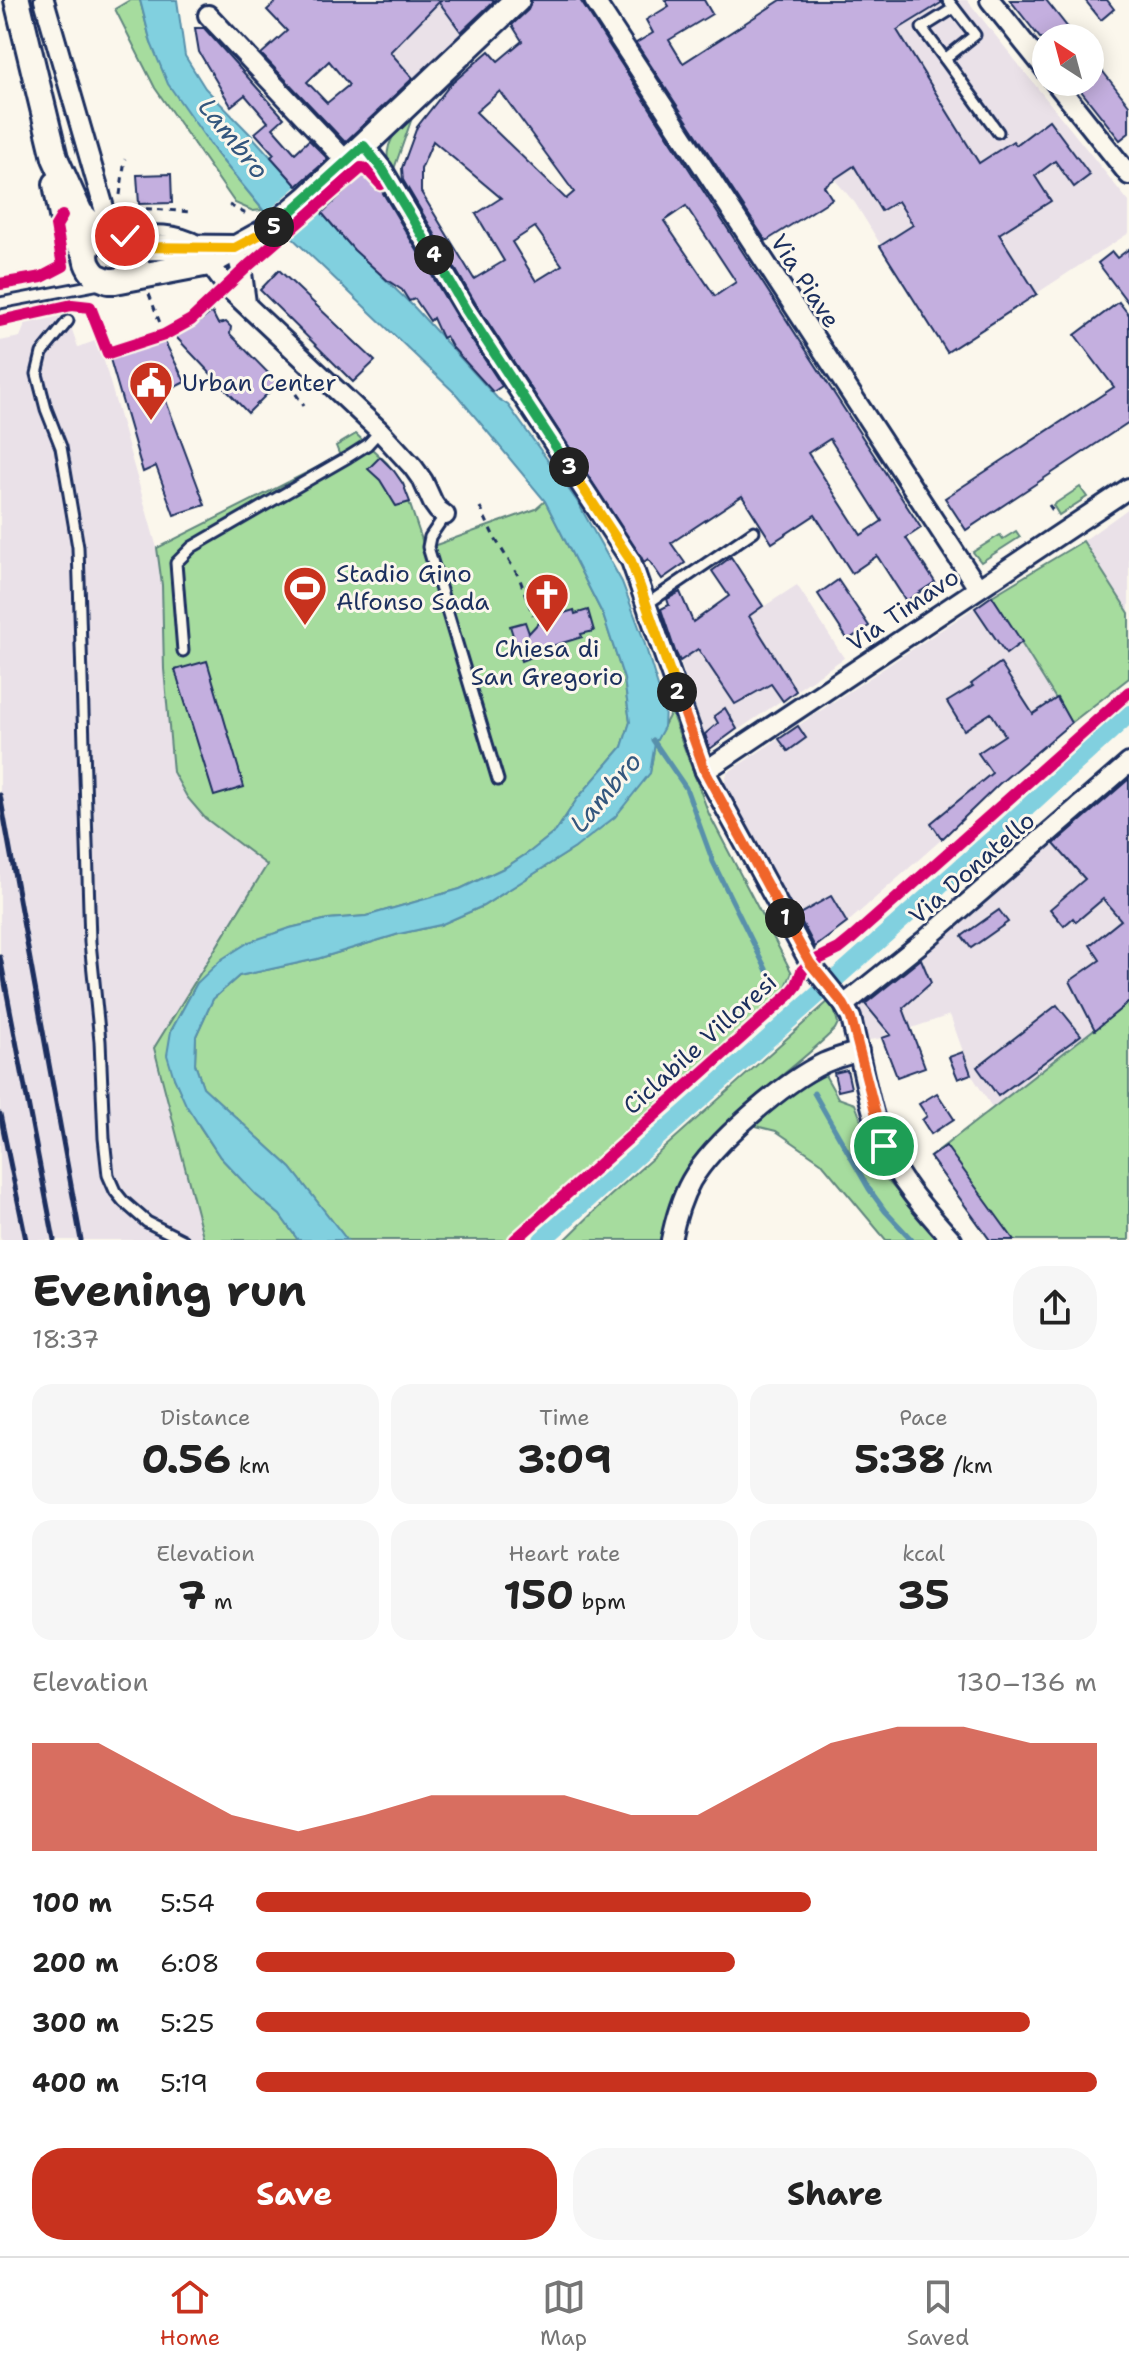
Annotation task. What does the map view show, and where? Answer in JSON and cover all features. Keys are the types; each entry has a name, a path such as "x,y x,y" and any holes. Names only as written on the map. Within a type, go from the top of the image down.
{"street":[{"path":"17,0 55,158 80,213 89,222 117,236 208,255 227,287 380,431 413,467 433,503 445,515"},
{"path":"44,0 117,236 135,263 127,276 116,280"},
{"path":"55,158 56,188 62,216 96,276 116,280 235,248 278,224 308,198 517,0"},
{"name":"Via Piave","path":"594,0 978,588"},
{"path":"990,0 1032,52"},
{"path":"208,15 355,154 383,170 466,310 631,561 705,771 816,972 851,1018 884,1146 901,1177 952,1240"},
{"path":"1067,96 1126,163"},
{"path":"87,260 93,239 117,236"},
{"path":"235,248 246,303"},
{"name":"Via Timavo","path":"705,771 1129,488"},
{"name":"Via Donatello","path":"838,999 925,940 1129,763"},
{"path":"671,1240 675,1219 690,1182 705,1161 740,1125 796,1080 825,1063 859,1051"}],"lane":[{"path":"945,59 975,35 951,4 922,28 998,132"},
{"path":"69,290 83,276 87,260"},
{"path":"0,303 116,280"},
{"path":"68,321 42,353 37,374 61,447 78,547 90,942 108,1175 123,1201 147,1222 183,1240"},
{"path":"183,651 176,563 192,547 348,457 367,445 380,431"},
{"path":"445,515 433,530 428,547 498,780"},
{"path":"647,604 754,531"}],"path":[{"path":"125,159 118,207 193,212"},
{"path":"148,293 165,337"},
{"path":"90,307 108,353 165,337 217,297"},
{"path":"0,321 23,316"},
{"path":"289,384 304,406"},
{"path":"480,507 519,577 533,615"}],"shaded area":[{"path":"402,0 510,0 405,98 357,45"},
{"path":"796,0 967,0 1032,81 1032,96 1044,96 1129,202 1129,233 947,352 855,203 834,179"},
{"path":"65,310 78,347 98,340 157,548 173,772 205,818 267,865 154,1048 204,1240 1,1240 0,1237 0,341 20,337 27,320"},
{"path":"1129,508 1129,613 1083,541"},
{"path":"797,585 844,658 710,749 680,661"},
{"path":"992,596 1071,723 815,948 723,789 727,773"},
{"path":"1129,773 1129,1002 993,1109 971,1074 950,1015 869,1040 855,1013 864,1003 921,957"}],"green space":[{"path":"130,0 140,0 151,43 217,154 263,210 253,211 235,203 155,88 115,9"},
{"path":"412,118 394,169 389,167 389,145 400,127"},
{"path":"356,434 387,463 403,484 425,549 536,509 545,501 603,615 624,679 630,722 622,747 577,799 556,831 506,867 460,889 366,916 328,919 290,928 197,983 171,1031 174,1078 220,1157 280,1215 298,1240 204,1240 154,1048 267,865 205,818 187,797 173,772 157,548 340,456 336,446"},
{"path":"1080,487 1087,497 1059,515 1053,505"},
{"path":"1016,531 1020,537 981,562 973,552 1000,535 1003,539"},
{"path":"1083,541 1129,613 1129,678 1071,723 992,596"},
{"path":"671,712 709,814 792,973 783,993 508,1240 347,1240 291,1168 203,1087 195,1064 196,1036 213,999 239,976 317,959 440,925 483,906 575,848 650,773 655,743"},
{"path":"831,999 838,1023 835,1029 730,1120 694,1160 679,1188 664,1240 565,1240 609,1197"},
{"path":"1129,1002 1129,1240 990,1240 930,1157"},
{"path":"825,1075 838,1098 855,1104 882,1174 939,1240 886,1240 821,1162 776,1131 752,1125 788,1094"}],"water":[{"name":"Lambro","path":"140,0 177,0 185,56 205,88 355,250 415,308 497,398 508,405 577,501 622,582 665,709 664,727 655,743 650,773 615,817 575,848 483,906 440,925 317,959 239,976 213,999 196,1036 195,1064 203,1087 291,1168 347,1240 298,1240 280,1215 220,1157 186,1105 174,1078 167,1055 171,1031 197,983 222,959 249,942 290,928 328,919 366,916 460,889 531,851 556,831 577,799 622,747 630,722 624,679 603,615 545,501 457,395 263,210 217,154 168,84 151,43"}],"pier":[{"path":"297,186 318,209 288,235 267,212"}],"building":[{"path":"278,0 495,0 461,32 439,2 390,52 413,78 345,142 261,54 287,31 267,10","holes":["329,61 349,85 327,103 307,82"]},
{"path":"532,0 580,0 921,528 906,538 935,582 906,601 877,556 852,573 815,515 772,543 742,496 671,543 685,563 662,579 648,559 644,562 476,304 403,180 402,168 417,127 450,85 489,51 498,61 522,41 512,25 528,10","holes":["500,91 574,192 566,199 476,112","433,141 501,198 476,214 504,261 474,279 421,192 421,169","686,206 736,282 715,296 664,221","535,227 562,265 536,281 512,242","830,439 882,521 861,535 808,453"]},
{"path":"665,0 704,0 712,14 669,40 683,63 781,0 941,0 941,3 897,30 979,163 1013,141 1016,145 1049,120 1090,175 1074,187 1055,161 1035,176 1051,201 999,234 1037,294 947,352 880,246 913,225 898,201 881,211 854,166 824,186 832,199 766,241 636,43 653,33 646,20 669,6"},
{"path":"1010,0 1046,0 1065,24 1032,24 1032,28"},
{"path":"1085,0 1107,0 1114,9 1101,20"},
{"path":"195,28 204,28 284,118 273,128 295,153 309,140 328,159 297,186 255,133 268,122 245,95 231,106 199,52"},
{"path":"1104,73 1129,105 1129,133 1120,140 1085,96 1104,96"},
{"path":"367,171 502,386 493,392 452,347 446,336 442,338 433,318 430,321 415,299 409,301 402,290 354,250 322,213"},
{"path":"171,174 172,203 139,204 137,175"},
{"path":"1129,249 1129,304 1098,263 1112,252 1117,258"},
{"path":"279,270 375,361 353,382 260,290"},
{"path":"1119,302 1129,315 1129,422 966,530 945,498 1114,387 1075,335"},
{"path":"212,312 218,324 226,322 231,327 230,334 278,383 248,413 175,336"},
{"name":"Urban Center","path":"164,340 185,382 163,393 205,505 174,515 156,466 143,472 110,359"},
{"path":"380,457 403,484 410,502 396,506 380,480 368,469"},
{"path":"731,557 763,606 749,616 796,691 783,701 771,684 735,704 698,649 680,661 675,651 661,609 669,605 667,599 680,592 693,622 729,596 712,571"},
{"path":"838,580 869,626 848,640 818,594"},
{"path":"992,596 1022,642 1006,654 975,608"},
{"name":"Chiesa di San Gregorio","path":"574,610 575,614 588,610 594,631 535,651 537,655 521,661 510,626 525,622 529,633 541,620"},
{"path":"207,661 244,787 214,796 175,670"},
{"path":"1000,663 1033,714 1057,698 1071,723 999,784 942,839 931,823 992,773 978,753 1005,735 991,713 964,730 947,702 973,686 971,684"},
{"path":"725,708 737,729 710,749 705,734 718,723 714,716"},
{"path":"798,726 806,738 788,751 779,739"},
{"path":"1129,779 1129,1002 1095,1030 1070,981 1100,960 1090,945 1121,920 1103,899 1076,922 1073,918 1064,926 1050,909 1085,879 1054,844"},
{"path":"831,896 847,923 815,947 798,915"},
{"path":"999,910 1008,922 971,948 962,936"},
{"path":"921,959 931,983 903,1008 925,1067 897,1077 882,1038 891,1035 865,1004"},
{"path":"1057,1005 1081,1035 998,1096 977,1067"},
{"path":"963,1052 971,1074 958,1079 949,1057"},
{"path":"847,1070 851,1088 838,1091 834,1073"},
{"path":"937,1093 954,1119 931,1134 922,1120 927,1116 919,1104"},
{"path":"946,1146 1014,1240 990,1240 930,1157"}],"waterway":[{"path":"542,1240 1129,714"},
{"path":"653,740 686,788 713,862 768,973"},
{"path":"814,1093 869,1189 912,1240"}],"railway":[{"path":"0,795 81,1240"},
{"path":"0,957 54,1240"},
{"path":"0,1114 26,1240"}],"cycle path":[{"path":"0,321 72,305 90,307 108,353 164,335 191,320 361,168 367,169 381,184 388,179 466,310 631,561 705,771 810,963"},
{"path":"0,284 42,277 63,266 56,226 62,216"},
{"name":"Ciclabile Villoresi","path":"515,1240 789,995 810,963 850,940 1129,692"}],"place":[{"name":"Urban Center","path":"151,422"},
{"name":"Stadio Gino Alfonso Sada","path":"305,627"},
{"name":"Chiesa di San Gregorio","path":"547,634"}],"route":[{"path":"125,236 134,247 235,248 278,224 364,146 383,170 466,310 631,561 705,771 810,963 851,1018 884,1146"}]}
